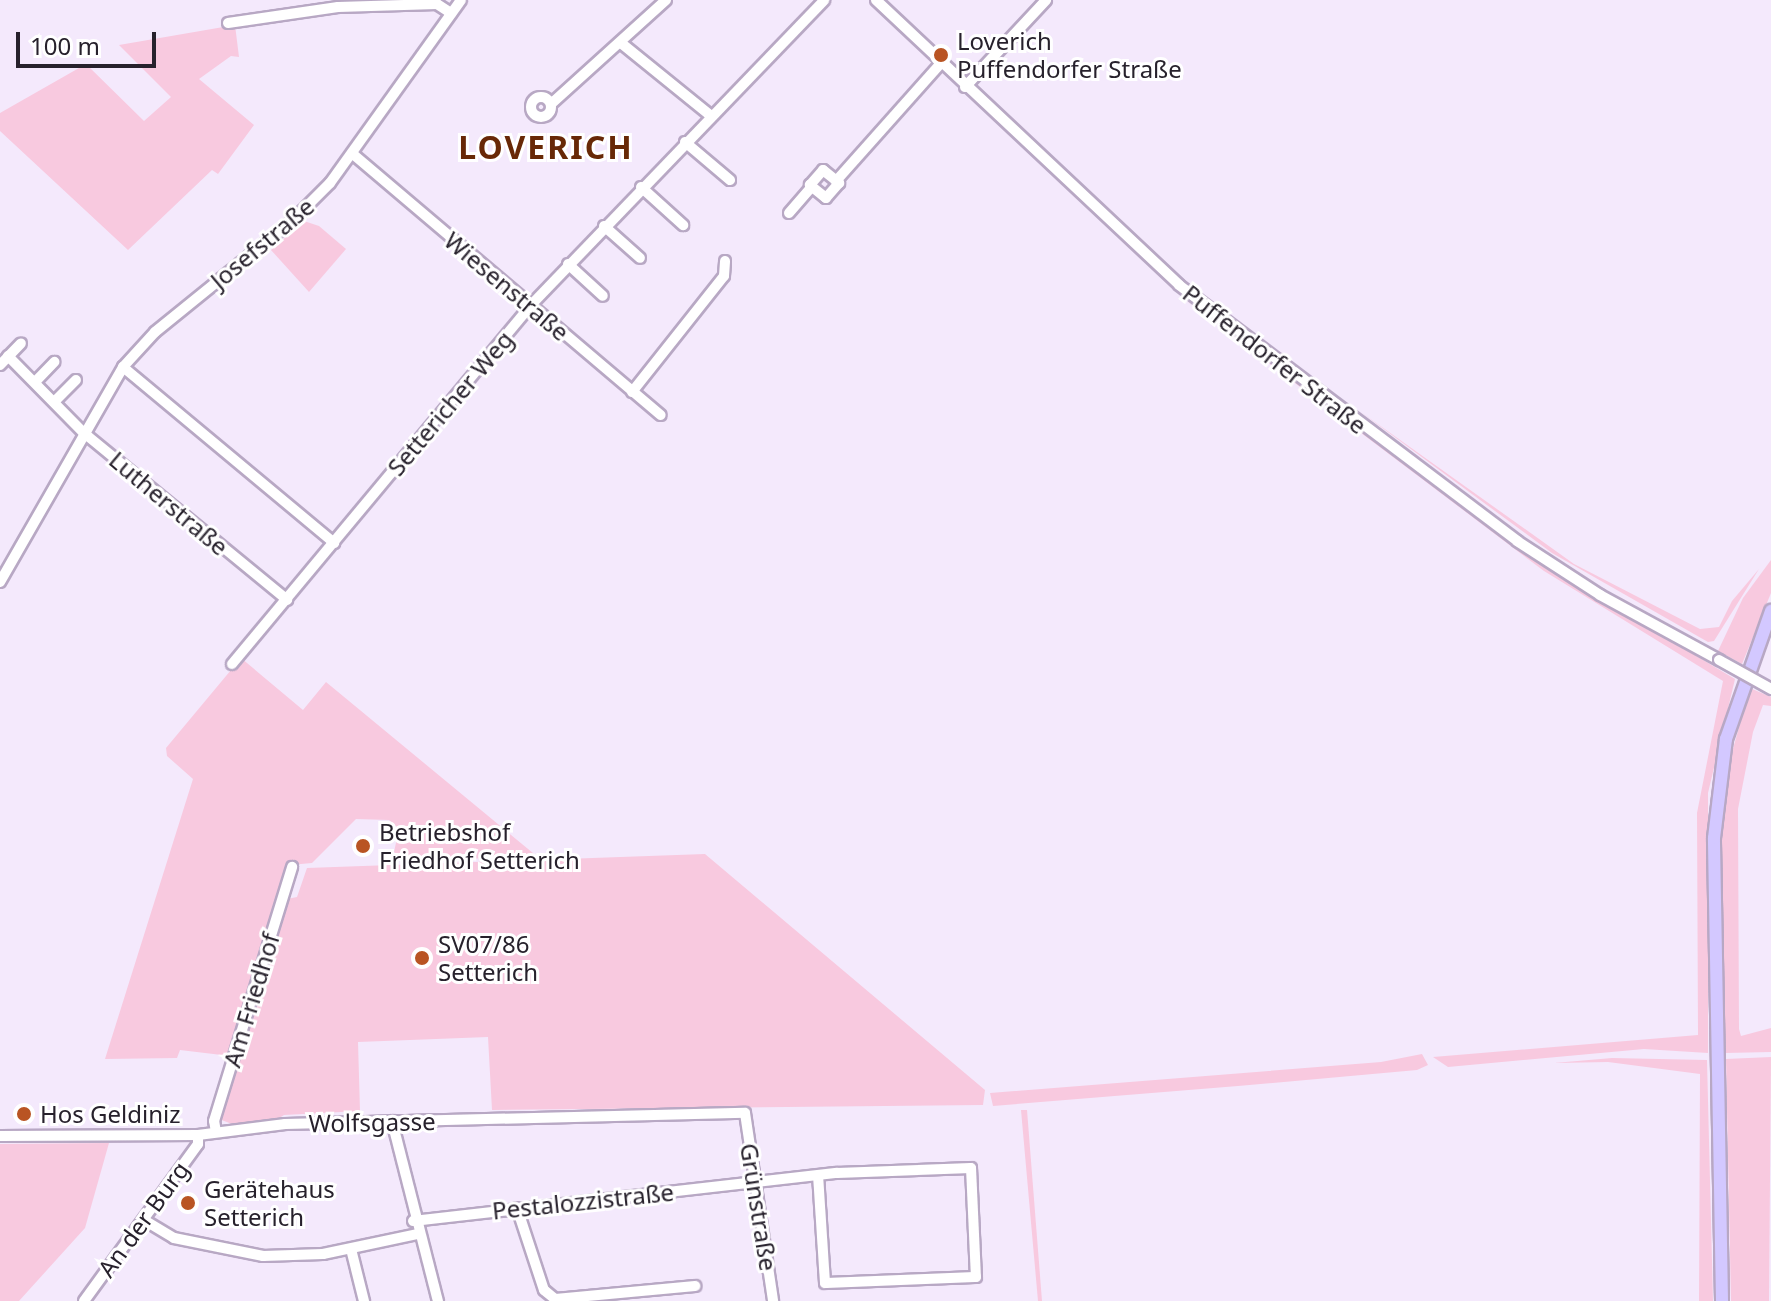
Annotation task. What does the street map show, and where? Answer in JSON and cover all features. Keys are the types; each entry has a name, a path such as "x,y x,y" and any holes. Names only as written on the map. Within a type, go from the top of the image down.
{"main road":[{"path":"1722,1301 1714,838 1726,739 1771,611"}],"street":[{"name":"Josefstraße","path":"0,582 123,367 155,332 310,205 354,155 461,0"},
{"path":"551,104 669,0 679,0"},
{"name":"Settericher Weg","path":"232,664 531,305 710,115 824,0"},
{"name":"Puffendorfer Straße","path":"876,0 1123,237 1297,378 1546,560 1771,689"},
{"path":"965,87 1046,0"},
{"path":"228,23 338,3 437,4 451,13"},
{"path":"621,43 710,115"},
{"path":"812,187 826,198 836,181 941,63"},
{"path":"685,142 730,180"},
{"name":"Wiesenstraße","path":"354,155 661,415"},
{"path":"789,213 823,170 836,181"},
{"path":"641,187 683,225"},
{"path":"604,226 640,258"},
{"path":"632,392 724,276 725,261"},
{"path":"568,264 603,296"},
{"name":"Lutherstraße","path":"21,343 4,360 35,382 84,433 287,600"},
{"path":"35,382 54,362"},
{"path":"123,367 334,543"},
{"path":"54,402 76,380"},
{"name":"Am Friedhof","path":"216,1132 214,1121 292,867"},
{"name":"Wolfsgasse","path":"0,1136 198,1135 392,1121 745,1113"},
{"name":"Grünstraße","path":"745,1113 773,1301"},
{"path":"392,1121 413,1221 438,1301"},
{"name":"An der Burg","path":"84,1301 198,1144 198,1135"},
{"name":"Pestalozzistraße","path":"413,1221 818,1176 971,1168 976,1277 825,1283 818,1176"},
{"path":"517,1208 544,1290 555,1299 695,1286"},
{"path":"144,1220 174,1238 234,1252 291,1257 351,1249 417,1234"},
{"path":"351,1249 364,1301"}],"shaded area":[{"path":"235,25 239,57 231,56 199,79 254,125 218,174 212,170 128,250 0,131 0,113 86,64 144,121 171,97 119,45"},
{"path":"304,221 319,226 346,249 309,292 271,250"},
{"path":"1177,294 1542,564 1735,679 1708,793 1708,1053 1644,1049 1448,1067 1433,1057 1698,1035 1697,813 1723,681 1544,571"},
{"path":"1358,410 1574,564 1700,629 1719,627 1732,601 1759,569 1714,641 1708,642 1552,553"},
{"path":"1771,560 1771,593 1742,664 1718,651 1743,598"},
{"path":"241,658 303,710 326,682 539,858 404,859 394,852 399,829 389,820 356,819 312,863 290,865 230,1056 180,1050 177,1058 105,1059 193,779 167,756 166,748"},
{"path":"1750,688 1771,697 1771,706 1763,705 1753,732 1738,809 1739,1029 1741,1036 1771,1028 1771,1052 1725,1053 1721,839 1731,756"},
{"path":"705,854 985,1090 983,1105 492,1110 488,1037 358,1042 360,1111 284,1115 273,1122 232,1124 219,1119 287,899 297,897 307,868"},
{"path":"1422,1054 1428,1065 1417,1070 993,1106 990,1093 1381,1062"},
{"path":"1771,1057 1769,1301 1731,1301 1726,1059"},
{"path":"1612,1058 1707,1060 1713,1301 1699,1301 1700,1074 1608,1062 1554,1063"},
{"path":"1021,1110 1027,1110 1042,1301 1038,1301"},
{"path":"109,1143 85,1228 19,1301 0,1301 0,1144"}],"place":[{"name":"Loverich Puffendorfer Straße","path":"941,55"},
{"name":"Betriebshof Friedhof Setterich","path":"363,846"},
{"name":"SV07/86 Setterich","path":"422,958"},
{"name":"Hos Geldiniz","path":"24,1114"},
{"name":"Gerätehaus Setterich","path":"188,1203"}],"district":[{"name":"LOVERICH","path":"546,147"}]}
